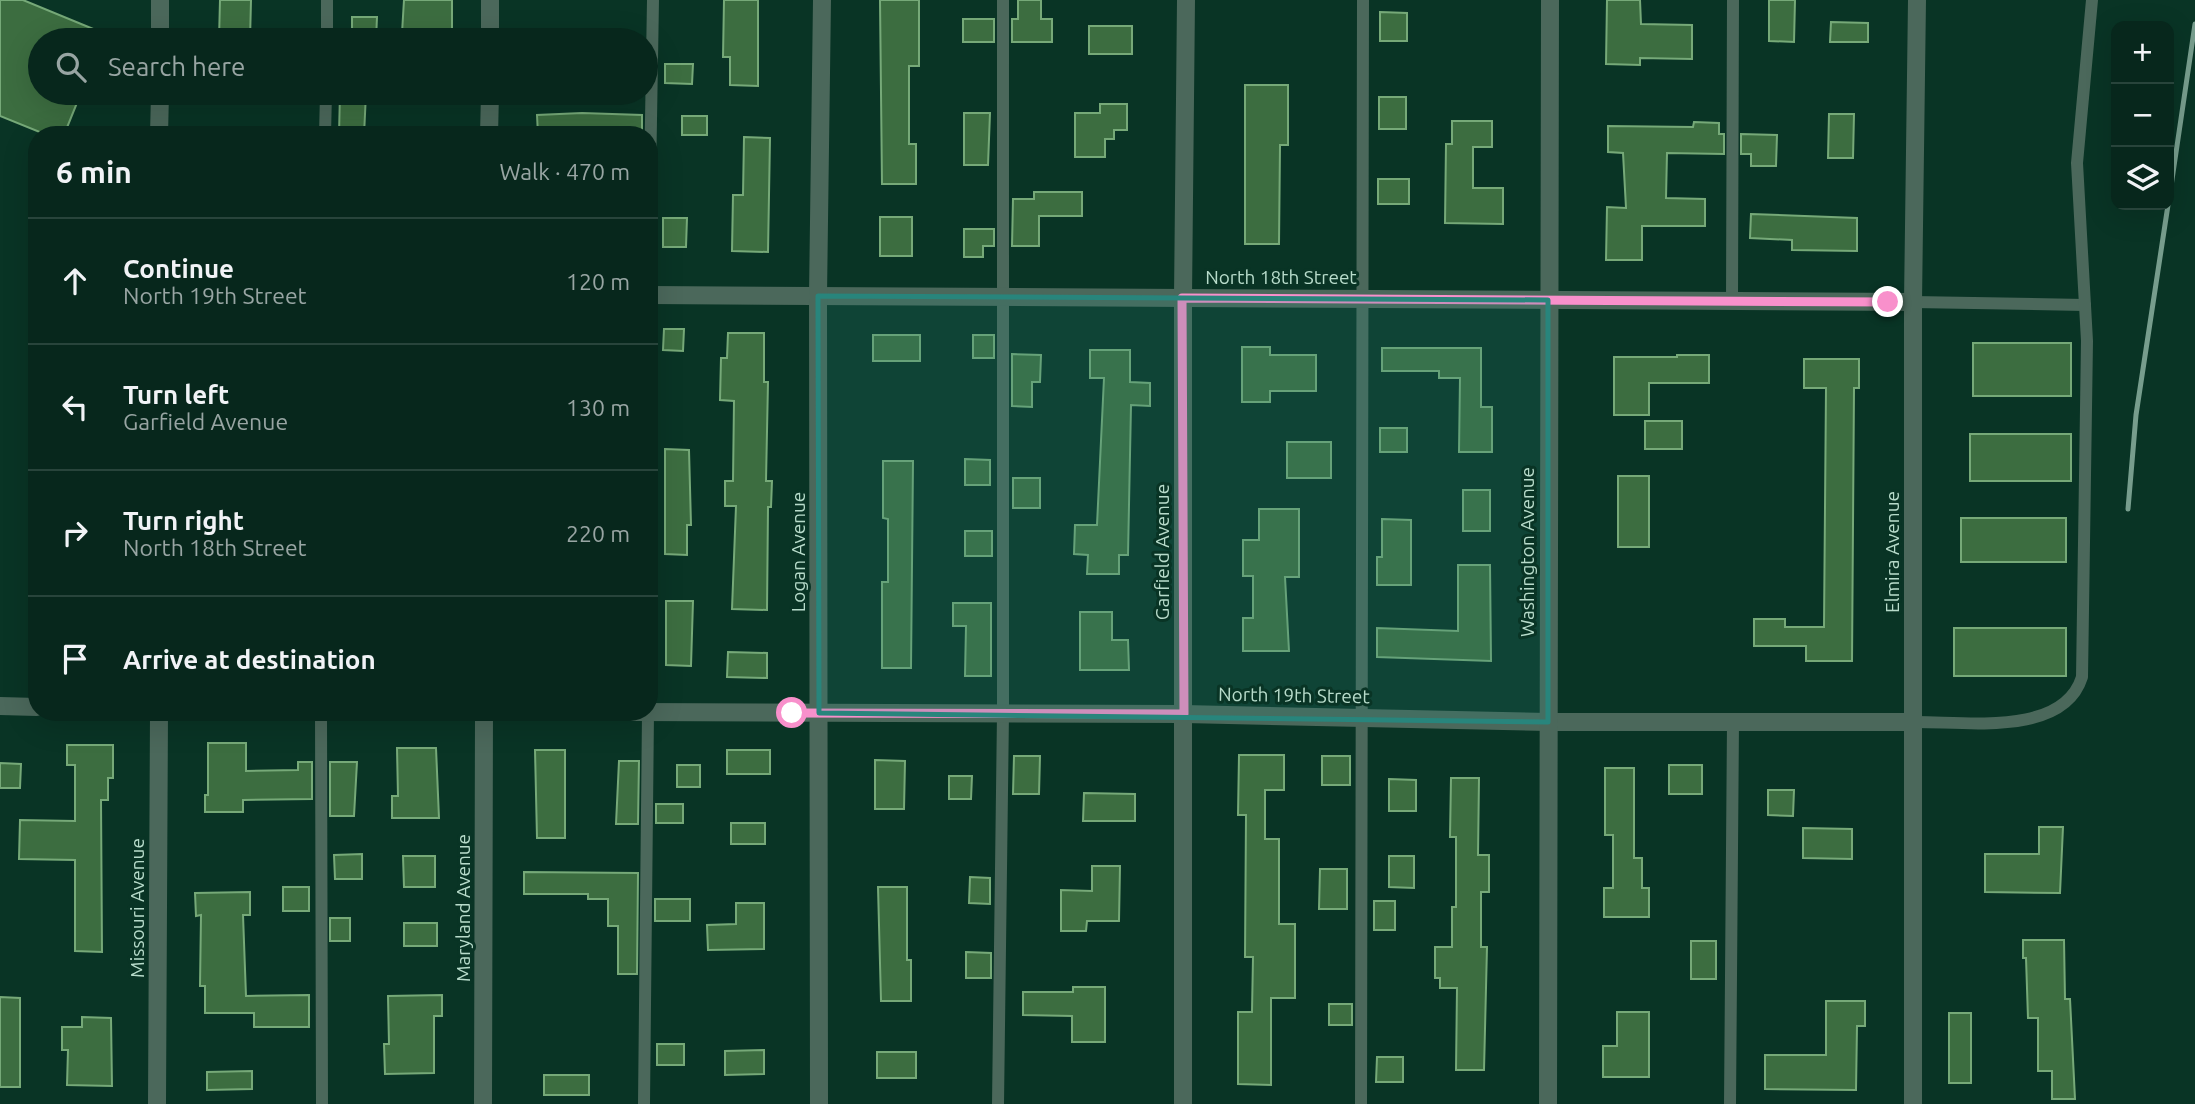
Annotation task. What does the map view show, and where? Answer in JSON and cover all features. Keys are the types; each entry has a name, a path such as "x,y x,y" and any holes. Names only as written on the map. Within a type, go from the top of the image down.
{"street":[{"path":"160,0 160,28"},
{"path":"490,0 490,28"},
{"name":"Logan Avenue","path":"818,1104 818,296 822,0"},
{"name":"Garfield Avenue","path":"1182,1104 1182,298 1186,0"},
{"name":"Washington Avenue","path":"1548,1104 1549,0"},
{"name":"Elmira Avenue","path":"1913,1104 1913,302 1917,0"},
{"path":"159,126 160,105"},
{"path":"489,126 490,105"},
{"name":"North 18th Street","path":"658,295 1913,302"},
{"path":"0,706 28,707"},
{"name":"North 19th Street","path":"658,712 1184,714 1548,722 1913,722"},
{"name":"Missouri Avenue","path":"157,1104 159,721"},
{"name":"Maryland Avenue","path":"483,1104 484,721"}],"lane":[{"path":"327,0 327,28"},
{"path":"653,0 653,28"},
{"path":"998,1104 1003,713 1003,0"},
{"path":"1361,1104 1364,718 1363,0"},
{"path":"1732,301 1734,0"},
{"path":"1913,722 2030,720 2060,708 2081,681 2087,358 2077,149 2092,0"},
{"path":"325,126 326,105"},
{"path":"651,105 651,126"},
{"path":"1913,302 2085,305"},
{"path":"321,721 322,1104"},
{"path":"644,1104 649,721"},
{"path":"1730,1104 1733,722"}],"highlighted area":[{"path":"818,296 1548,300 1548,722 819,713"}],"building":[{"path":"0,0 23,0 91,28 28,28 28,105 76,105 68,126 28,127 0,116"},
{"path":"220,0 251,0 250,28 219,28"},
{"path":"404,0 452,0 452,28 402,28"},
{"path":"724,0 758,0 758,86 730,85 730,57 723,57"},
{"path":"880,0 919,0 919,66 909,66 909,144 916,144 916,184 882,184"},
{"path":"1018,0 1041,0 1041,19 1052,19 1052,42 1012,42 1012,19 1018,19"},
{"path":"1607,0 1640,0 1641,24 1692,25 1692,59 1640,58 1640,65 1606,64"},
{"path":"1769,0 1795,0 1794,42 1769,41"},
{"path":"1380,12 1407,13 1407,41 1380,41"},
{"path":"352,17 377,17 377,28 352,28"},
{"path":"963,19 994,19 994,42 963,42"},
{"path":"1831,22 1868,23 1868,42 1830,42"},
{"path":"1089,26 1132,26 1132,54 1089,54"},
{"path":"665,64 693,64 692,84 665,83"},
{"path":"1245,85 1288,85 1288,145 1280,145 1279,244 1245,244"},
{"path":"1379,97 1406,97 1406,129 1379,129"},
{"path":"1100,104 1127,104 1127,130 1114,130 1114,139 1105,139 1105,157 1075,157 1075,113 1100,113"},
{"path":"340,105 365,105 364,126 339,126"},
{"path":"964,113 990,113 988,165 964,165"},
{"path":"1829,114 1854,114 1853,158 1828,158"},
{"path":"537,115 642,115 642,126 538,126"},
{"path":"682,116 707,116 707,135 682,135"},
{"path":"1452,121 1492,121 1492,147 1473,147 1473,188 1503,188 1503,224 1445,223 1446,144 1452,144"},
{"path":"1694,122 1719,123 1719,134 1724,134 1724,154 1667,153 1666,198 1705,199 1705,226 1642,226 1642,260 1606,260 1607,207 1626,208 1623,153 1608,152 1608,126 1693,127"},
{"path":"1741,134 1777,135 1776,166 1751,166 1751,154 1741,154"},
{"path":"744,137 770,138 768,252 732,251 733,195 743,195"},
{"path":"1378,179 1409,179 1409,204 1378,204"},
{"path":"1034,192 1082,192 1082,216 1039,216 1039,246 1012,246 1013,199 1034,199"},
{"path":"1751,214 1857,218 1857,251 1792,250 1792,240 1750,238"},
{"path":"880,217 912,217 912,256 880,256"},
{"path":"663,218 687,218 686,247 663,247"},
{"path":"964,229 994,229 994,246 983,246 983,257 964,257"},
{"path":"664,329 684,329 683,351 663,350"},
{"path":"728,333 764,333 764,382 768,382 766,481 772,481 771,507 768,507 767,610 732,609 736,506 725,506 725,481 733,481 734,401 720,400 721,358 727,358"},
{"path":"873,335 920,335 920,361 873,361"},
{"path":"973,335 994,335 994,358 973,358"},
{"path":"1973,343 2071,343 2071,396 1973,396"},
{"path":"1242,347 1270,347 1270,355 1316,355 1316,391 1270,391 1270,402 1242,402"},
{"path":"1382,348 1481,348 1481,407 1492,407 1492,452 1459,452 1460,378 1439,378 1439,371 1382,371"},
{"path":"1090,350 1130,350 1130,382 1150,383 1150,406 1131,405 1128,555 1119,555 1119,574 1087,574 1088,555 1074,554 1075,525 1097,525 1104,378 1090,378"},
{"path":"1012,354 1041,355 1040,382 1032,382 1032,407 1012,406"},
{"path":"1709,355 1709,383 1649,383 1649,415 1614,415 1614,357"},
{"path":"1804,359 1859,359 1859,388 1854,388 1852,661 1806,661 1806,646 1754,646 1754,619 1785,619 1785,627 1824,627 1826,388 1804,388"},
{"path":"1645,421 1682,421 1682,449 1645,449"},
{"path":"1380,428 1407,428 1407,452 1380,452"},
{"path":"1970,434 2071,434 2071,481 1970,481"},
{"path":"1287,442 1331,442 1331,478 1287,478"},
{"path":"665,449 689,450 691,525 687,525 687,555 665,554"},
{"path":"965,459 990,460 990,485 965,485"},
{"path":"883,461 913,461 911,668 882,668 882,582 888,582 888,519 883,518"},
{"path":"1618,476 1649,476 1649,547 1618,547"},
{"path":"1013,478 1040,478 1040,508 1013,508"},
{"path":"1463,490 1490,490 1490,531 1463,531"},
{"path":"1259,509 1299,509 1299,577 1285,577 1289,651 1243,651 1243,618 1253,618 1253,576 1243,576 1243,540 1259,540"},
{"path":"1961,518 2066,518 2066,562 1961,562"},
{"path":"1382,519 1411,520 1411,585 1377,585 1377,557 1382,557"},
{"path":"965,531 992,531 992,556 965,556"},
{"path":"1458,565 1490,565 1491,661 1377,657 1377,628 1458,631"},
{"path":"666,601 693,601 691,666 666,665"},
{"path":"953,603 991,603 991,676 965,676 966,626 953,626"},
{"path":"1080,612 1112,612 1112,640 1128,640 1129,670 1080,670"},
{"path":"1954,628 2066,628 2066,676 1954,676"},
{"path":"728,652 767,653 767,678 727,677"},
{"path":"208,743 246,743 246,771 298,770 298,762 312,762 312,799 243,800 243,812 205,812 205,795 208,795"},
{"path":"67,745 113,745 113,778 108,778 108,800 101,800 102,952 75,951 75,860 19,859 20,820 75,821 75,765 67,765"},
{"path":"397,748 436,748 439,818 392,818 392,796 398,796"},
{"path":"535,750 565,750 565,838 537,838"},
{"path":"727,750 770,750 770,774 727,774"},
{"path":"1239,755 1284,755 1284,790 1265,790 1265,839 1279,839 1279,924 1295,924 1295,998 1271,998 1271,1085 1238,1084 1238,1012 1252,1012 1253,957 1245,957 1246,815 1238,815"},
{"path":"1014,756 1040,756 1039,794 1013,794"},
{"path":"1322,756 1350,756 1350,785 1322,785"},
{"path":"875,760 905,761 904,809 875,809"},
{"path":"619,761 639,761 638,824 616,824"},
{"path":"330,762 357,762 354,816 330,816"},
{"path":"0,763 21,764 20,788 0,788"},
{"path":"677,765 700,765 700,787 677,787"},
{"path":"1669,765 1702,765 1702,794 1669,794"},
{"path":"1605,768 1634,768 1634,858 1642,858 1642,888 1649,888 1649,917 1604,917 1604,888 1613,888 1613,835 1605,835"},
{"path":"949,776 972,776 971,799 949,799"},
{"path":"1451,778 1479,778 1478,855 1489,855 1489,892 1481,892 1481,947 1487,947 1484,1070 1456,1070 1457,988 1440,988 1440,978 1435,978 1435,947 1452,947 1452,907 1456,907 1456,837 1450,837"},
{"path":"1389,779 1416,780 1416,811 1389,811"},
{"path":"1768,790 1794,790 1793,816 1768,815"},
{"path":"1084,793 1135,794 1135,821 1083,821"},
{"path":"656,804 683,804 683,823 656,823"},
{"path":"731,823 765,823 765,844 731,844"},
{"path":"2039,827 2063,827 2060,893 1985,892 1985,854 2039,854"},
{"path":"1803,828 1852,829 1852,859 1803,858"},
{"path":"362,854 362,879 335,879 334,855"},
{"path":"403,856 435,856 435,887 404,887"},
{"path":"1389,856 1414,856 1414,888 1389,887"},
{"path":"1092,866 1120,866 1119,921 1087,921 1086,931 1061,931 1061,890 1092,891"},
{"path":"1320,869 1347,869 1347,909 1319,909"},
{"path":"524,872 638,873 637,974 618,974 618,926 608,926 608,899 588,899 588,894 524,894"},
{"path":"970,877 990,878 990,904 969,903"},
{"path":"283,887 309,887 309,911 283,911"},
{"path":"878,887 907,887 907,960 911,960 911,1001 881,1001"},
{"path":"250,892 250,915 243,915 246,996 309,995 309,1027 254,1027 254,1013 205,1013 205,986 200,986 201,915 196,916 195,893"},
{"path":"655,899 690,899 690,921 655,921"},
{"path":"1374,901 1395,901 1395,930 1374,930"},
{"path":"736,903 764,903 764,949 708,950 707,925 736,924"},
{"path":"330,918 350,918 350,941 330,941"},
{"path":"404,923 437,923 437,946 404,946"},
{"path":"2023,940 2064,940 2065,999 2070,999 2075,1099 2052,1099 2052,1071 2038,1071 2038,1018 2028,1018"},
{"path":"1691,941 1716,941 1716,979 1691,979"},
{"path":"966,952 991,953 991,978 966,978"},
{"path":"1073,987 1105,987 1105,1042 1072,1042 1072,1016 1023,1015 1023,992 1073,992"},
{"path":"442,995 442,1016 434,1016 434,1073 385,1074 384,1044 389,1044 388,996"},
{"path":"0,997 20,998 20,1087 0,1087"},
{"path":"1826,1001 1865,1001 1865,1026 1857,1026 1856,1090 1765,1089 1765,1055 1826,1055"},
{"path":"1329,1004 1352,1004 1352,1025 1329,1025"},
{"path":"1617,1012 1649,1012 1649,1077 1603,1077 1603,1046 1617,1046"},
{"path":"1949,1013 1971,1013 1971,1083 1949,1083"},
{"path":"82,1017 111,1018 112,1086 67,1085 68,1050 62,1050 62,1027 82,1027"},
{"path":"657,1044 684,1044 684,1065 657,1065"},
{"path":"764,1050 764,1074 725,1075 725,1051"},
{"path":"877,1052 916,1052 916,1078 877,1078"},
{"path":"1377,1057 1403,1057 1403,1082 1376,1082"},
{"path":"252,1071 252,1089 207,1090 207,1072"},
{"path":"544,1075 589,1075 589,1095 544,1095"}],"railway":[{"path":"2174,166 2195,24"},
{"path":"2128,509 2136,415 2167,210"}],"route":[{"path":"792,713 1184,714 1182,298 1888,302"}]}
